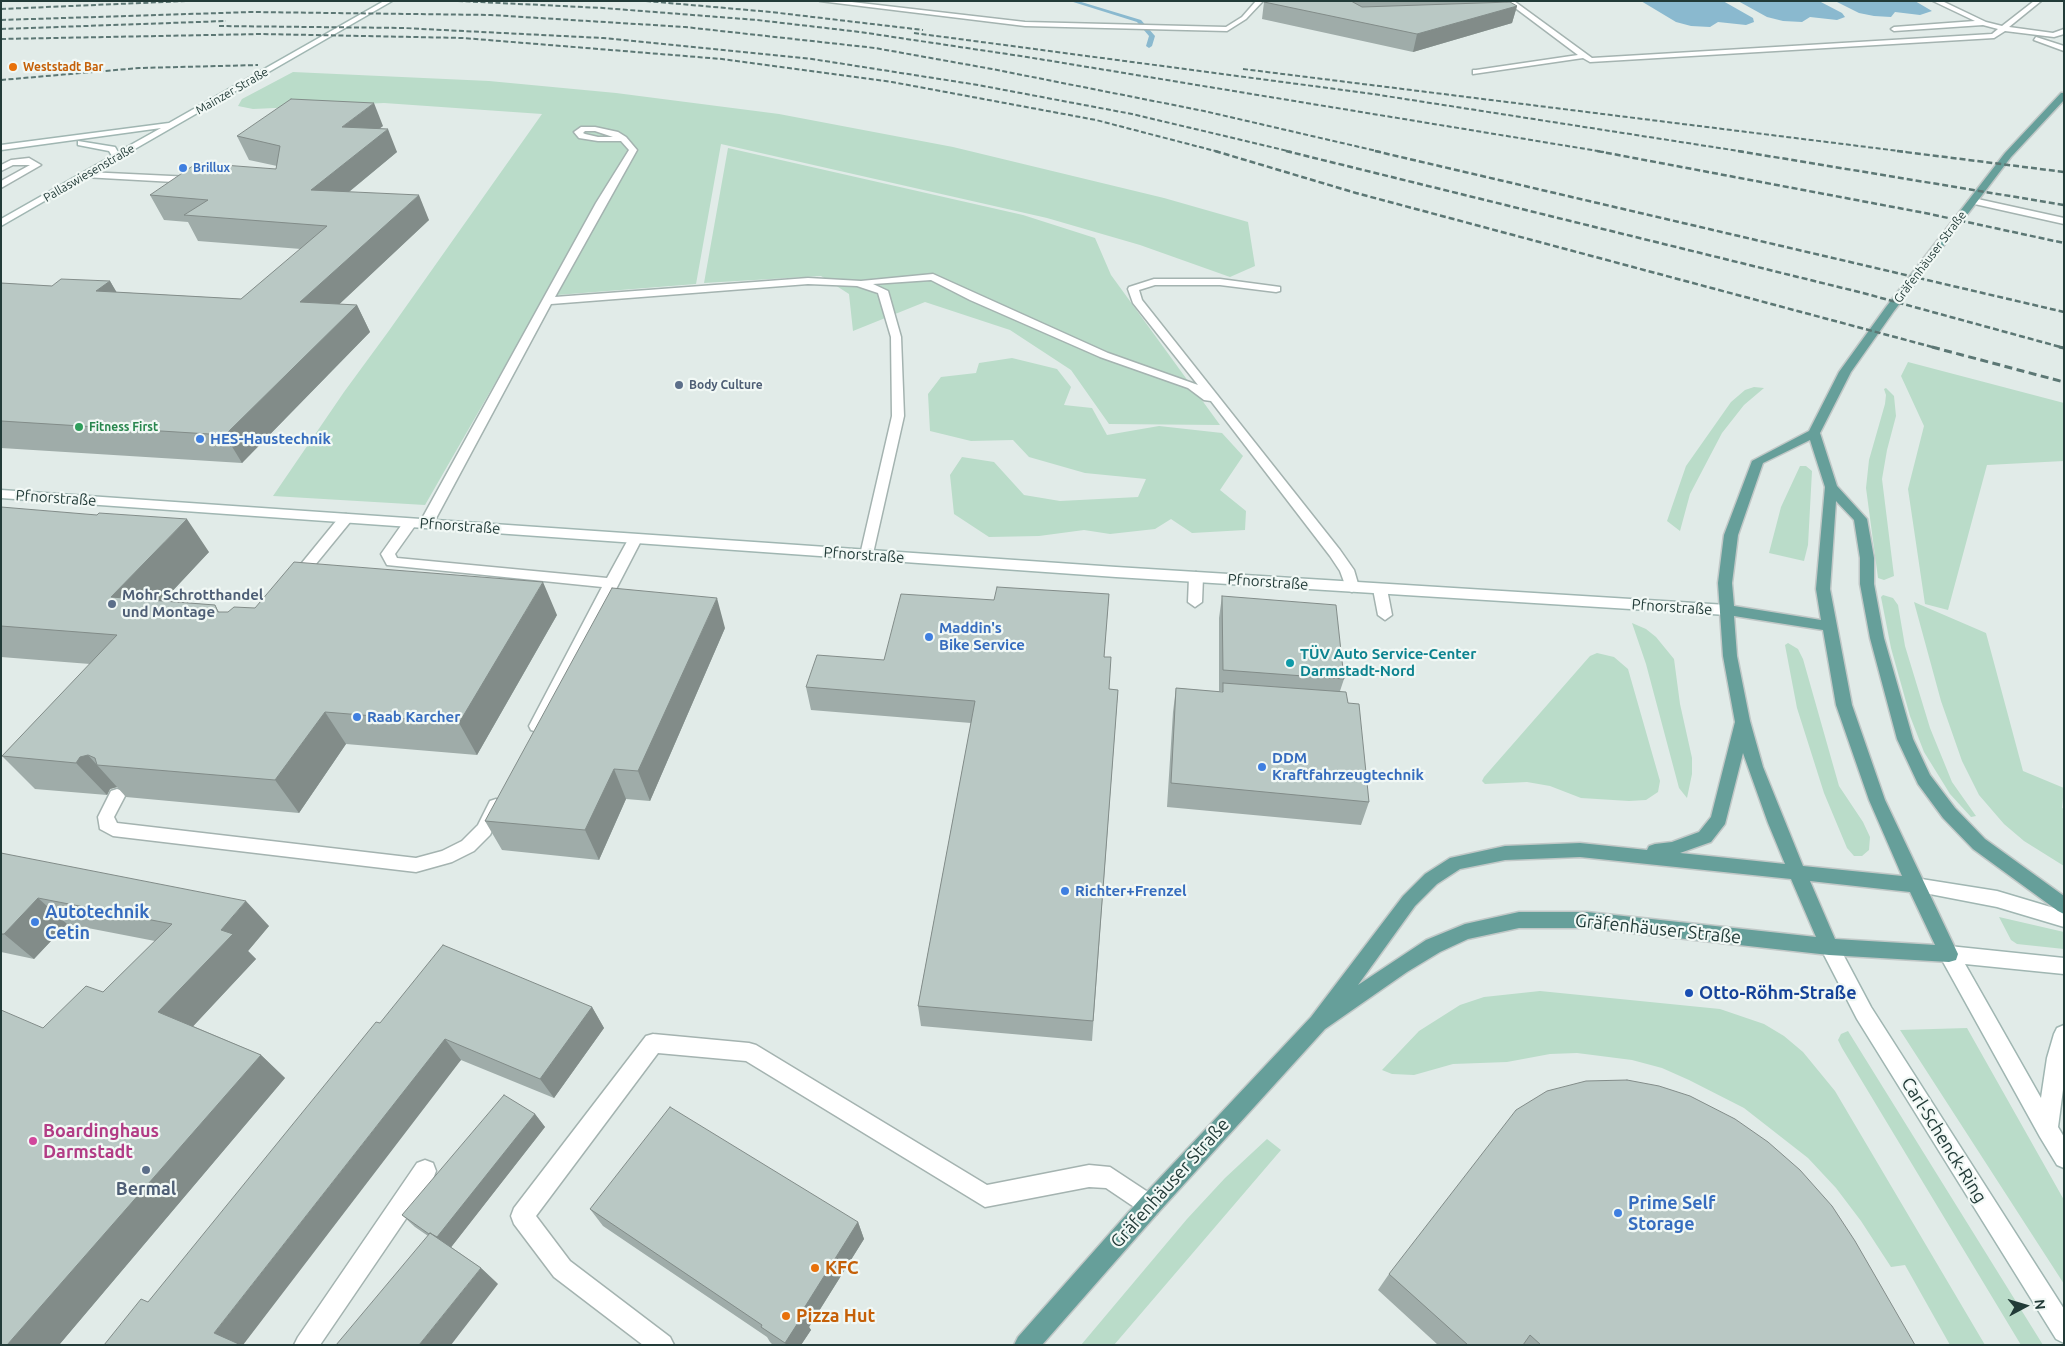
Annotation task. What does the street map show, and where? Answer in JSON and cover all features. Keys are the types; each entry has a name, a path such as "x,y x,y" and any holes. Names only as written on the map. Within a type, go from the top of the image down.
{"main road":[{"name":"Gräfenhäuser Straße","path":"1814,433 1845,372 2008,155 2064,95"},
{"path":"1829,947 1755,767 1742,721 1730,656 1725,583 1731,535 1758,461 1814,433 1831,487 1823,589 1828,626 1844,705 1877,800 1915,885 1949,954"},
{"path":"1831,487 1860,519 1866,558 1867,584 1877,638 1905,739 1924,779 1949,813 1979,844 2064,906"},
{"path":"1726,610 1777,616 1828,626"},
{"path":"1624,853 1672,849 1705,837 1719,819 1742,721"},
{"name":"Gräfenhäuser Straße","path":"1026,1345 1149,1206 1318,1024 1409,901 1431,879 1456,864 1505,852 1540,850 1624,853 1915,885"},
{"name":"Gräfenhäuser Straße","path":"1318,1024 1400,966 1425,951 1465,932 1490,924 1553,919 1587,920 1829,947 1949,954"}],"street":[{"name":"Mainzer Straße","path":"1,148 62,141 176,123 388,1"},
{"path":"823,1 1024,24 1116,28 1227,29 1244,18 1260,1"},
{"path":"1509,1 1590,60 1994,36 2004,30 2038,1"},
{"path":"1936,1 1984,23 2064,49"},
{"path":"1516,14 1526,14"},
{"path":"1894,29 1984,23"},
{"path":"2004,30 2054,35 2064,31"},
{"path":"1476,72 1585,56"},
{"name":"Pallaswiesenstraße","path":"1,223 176,123"},
{"path":"426,524 601,203 633,150 623,139"},
{"name":"Mainzer Straße","path":"62,141 108,148 116,152 117,157"},
{"path":"1,168 11,163 30,161 37,164 1,185"},
{"path":"86,175 206,181"},
{"path":"1973,201 2064,221"},
{"path":"549,301 774,283 808,281 858,283 933,277 974,298 1104,355 1192,386 1224,410"},
{"path":"1276,289 1220,282 1154,282 1133,289 1137,301 1339,558 1347,570 1352,587"},
{"path":"858,283 883,291 896,337 898,416 867,555"},
{"name":"Pfnorstraße","path":"1,494 867,555 1726,610"},
{"path":"289,587 346,518"},
{"path":"410,523 388,554 392,562 611,583"},
{"path":"529,742 635,539"},
{"path":"1195,602 1196,577"},
{"path":"1380,589 1385,615"},
{"path":"117,796 106,817 106,824 113,829 416,865 446,857 468,846 484,830 502,795"},
{"path":"1915,885 1997,899 2064,919"},
{"name":"Carl-Schenck-Ring","path":"1829,947 1864,1012 2064,1331"},
{"path":"1949,954 2064,966"},
{"path":"1949,954 2064,1158"},
{"path":"2047,1130 2057,1058 2064,1034"},
{"path":"662,1345 562,1269 522,1216 652,1044 749,1052 986,1196 1088,1176 1110,1178 1124,1186 1149,1206"},
{"path":"306,1345 425,1171"}],"green space":[{"path":"293,72 489,81 616,93 779,114 953,147 1164,198 1248,222 1255,266 1230,277 1140,245 1047,218 721,144 696,284 545,296 425,505 273,496 344,392 542,114 384,103 253,109 238,106 242,99"},
{"path":"728,148 1023,215 1095,238 1111,275 1220,425 1109,424 1071,370 1010,330 925,302 853,331 849,294 821,276 704,283"},
{"path":"1012,358 1057,369 1071,387 1064,405 1092,408 1107,435 1159,426 1222,433 1243,456 1220,490 1246,511 1245,530 1192,533 1171,519 1155,529 1110,534 1084,530 1039,536 989,537 954,514 950,475 962,457 994,462 1024,495 1060,501 1138,497 1146,479 1085,473 1029,457 1013,440 971,441 930,431 928,394 941,377 976,373 979,363"},
{"path":"1908,362 2064,403 2064,461 1987,465 1948,610 1925,604 1908,489 1924,426 1901,376"},
{"path":"1754,387 1764,388 1744,405 1722,433 1690,494 1680,531 1667,521 1686,466 1731,402 1745,390"},
{"path":"1886,388 1894,396 1896,416 1882,479 1894,576 1884,580 1878,578 1866,488 1869,460 1885,404 1886,395 1884,389"},
{"path":"1800,466 1806,466 1812,471 1808,545 1804,561 1769,553 1781,507"},
{"path":"1883,595 1893,598 1898,605 1905,646 1930,728 1952,782 1976,816 1971,817 1950,794 1924,752 1910,716 1891,648 1881,597"},
{"path":"1914,602 1986,633 2023,771 2064,788 2062,808 2064,809 2064,866 2024,841 2004,824 1979,795 1962,761 1941,701"},
{"path":"1632,623 1646,629 1656,637 1674,659 1680,704 1692,758 1692,774 1687,798 1679,788 1646,664"},
{"path":"1788,643 1798,649 1803,659 1839,786 1863,822 1870,837 1869,850 1862,856 1854,856 1847,848 1824,793 1797,708 1785,645"},
{"path":"1597,653 1614,657 1628,669 1660,781 1658,792 1646,800 1629,801 1581,798 1550,786 1527,782 1485,784 1482,781 1484,777 1590,656"},
{"path":"1999,917 2064,932 2064,949 2017,944 2011,940"},
{"path":"1540,991 1720,1009 1764,1024 1784,1036 1803,1052 1835,1091 1985,1345 1950,1345 1905,1265 1891,1267 1861,1221 1836,1188 1808,1158 1744,1108 1689,1080 1662,1068 1632,1060 1577,1053 1550,1054 1507,1062 1453,1064 1414,1075 1392,1074 1382,1070 1419,1031 1460,1005 1484,997"},
{"path":"1967,1028 2064,1200 2064,1284 1900,1030"},
{"path":"1848,1031 2043,1345 2021,1345 1842,1048 1838,1040 1841,1034"},
{"path":"1267,1139 1281,1150 1114,1345 1081,1345 1187,1219 1225,1178"}],"water":[{"path":"1641,1 1723,1 1753,18 1754,22 1746,25 1718,22 1710,27 1691,26 1676,22"},
{"path":"1738,1 1819,1 1842,13 1845,17 1837,20 1810,17 1802,22 1783,21 1767,17"},
{"path":"1835,1 1915,1 1932,11 1920,15 1895,12 1891,17 1874,16 1859,13"}],"building":[{"path":"1265,1 1351,1 1362,7 1510,2 1517,6 1417,34"},
{"path":"291,99 374,103 342,127 388,129 311,190 419,195 300,302 357,305 225,435 1,421 1,283 52,286 61,279 110,281 96,291 241,299 327,226 184,215 208,200 150,195 197,163 276,169 280,146 237,136"},
{"path":"1,507 97,515 99,513 187,519 111,597 215,605 218,612 228,612 234,607 255,608 294,562 543,582 459,723 325,712 275,780 97,765 95,758 88,755 80,757 76,763 2,756 117,635 1,626"},
{"path":"997,587 1109,594 1104,657 1111,657 1109,689 1118,690 1093,1021 918,1006 975,701 806,687 817,655 884,660 901,594 994,600"},
{"path":"612,588 717,598 638,771 614,769 585,830 485,821"},
{"name":"TÜV Auto Service-Center Darmstadt-Nord","path":"1222,596 1336,605 1344,679 1223,670"},
{"path":"1223,683 1346,692 1348,703 1359,704 1369,802 1171,783 1176,688 1223,692"},
{"path":"1,853 246,901 221,930 233,934 158,1012 261,1055 7,1345 1,1345 1,1010 43,1028 86,986 103,992 172,924 38,898 4,934 1,934"},
{"path":"443,945 592,1007 540,1079 445,1039 214,1333 241,1345 104,1345 141,1299 148,1302 376,1022 380,1023"},
{"name":"Prime Self Storage","path":"1627,1080 1659,1086 1690,1096 1735,1119 1768,1142 1800,1170 1832,1206 1855,1241 1915,1345 1541,1345 1530,1335 1523,1345 1468,1345 1389,1274 1516,1110 1547,1091 1586,1081"},
{"path":"504,1095 535,1114 437,1237 429,1234 402,1215"},
{"path":"670,1107 858,1222 801,1313 803,1315 785,1343 761,1327 762,1325 590,1209"},
{"path":"430,1233 481,1268 419,1345 336,1345"}],"waterway":[{"path":"1072,1 1139,21 1152,36 1149,46"}],"railway":[{"path":"1,9 187,1"},
{"path":"458,1 603,8 757,20 860,32 1027,57 1604,152"},
{"path":"646,1 771,12 923,30"},
{"path":"1,20 252,12 491,15 685,27 875,48 992,69 1204,111 1381,152"},
{"path":"1,29 226,21"},
{"path":"219,26 404,28 603,38 812,59 978,85 1132,114 1292,152"},
{"path":"914,33 1373,94 1745,152"},
{"path":"1,39 262,34 463,38 722,59 892,82 1096,120 1219,152"},
{"path":"1,80 139,68 258,65"},
{"path":"1243,69 1907,152"},
{"path":"1215,151 1356,193 1936,348"},
{"path":"1286,151 1863,293 2064,348 2059,347"},
{"path":"1375,151 2064,312"},
{"path":"1597,151 1925,213 2064,243"},
{"path":"1738,151 2064,205"},
{"path":"1897,151 2064,172"},
{"path":"1932,347 2064,382"}],"place":[{"name":"Weststadt Bar","path":"13,67"},
{"name":"Brillux","path":"183,168"},
{"name":"Body Culture","path":"679,385"},
{"name":"Fitness First","path":"79,427"},
{"name":"HES-Haustechnik","path":"200,439"},
{"name":"Mohr Schrotthandel und Montage","path":"112,604"},
{"name":"Maddin's Bike Service","path":"929,637"},
{"name":"TÜV Auto Service-Center Darmstadt-Nord","path":"1290,663"},
{"name":"Raab Karcher","path":"357,717"},
{"name":"DDM Kraftfahrzeugtechnik","path":"1262,767"},
{"name":"Richter+Frenzel","path":"1065,891"},
{"name":"Autotechnik Cetin","path":"35,922"},
{"name":"Otto-Röhm-Straße","path":"1689,993"},
{"name":"Boardinghaus Darmstadt","path":"33,1141"},
{"name":"Bermal","path":"146,1170"},
{"name":"Prime Self Storage","path":"1618,1213"},
{"name":"KFC","path":"815,1268"},
{"name":"Pizza Hut","path":"786,1316"}]}
